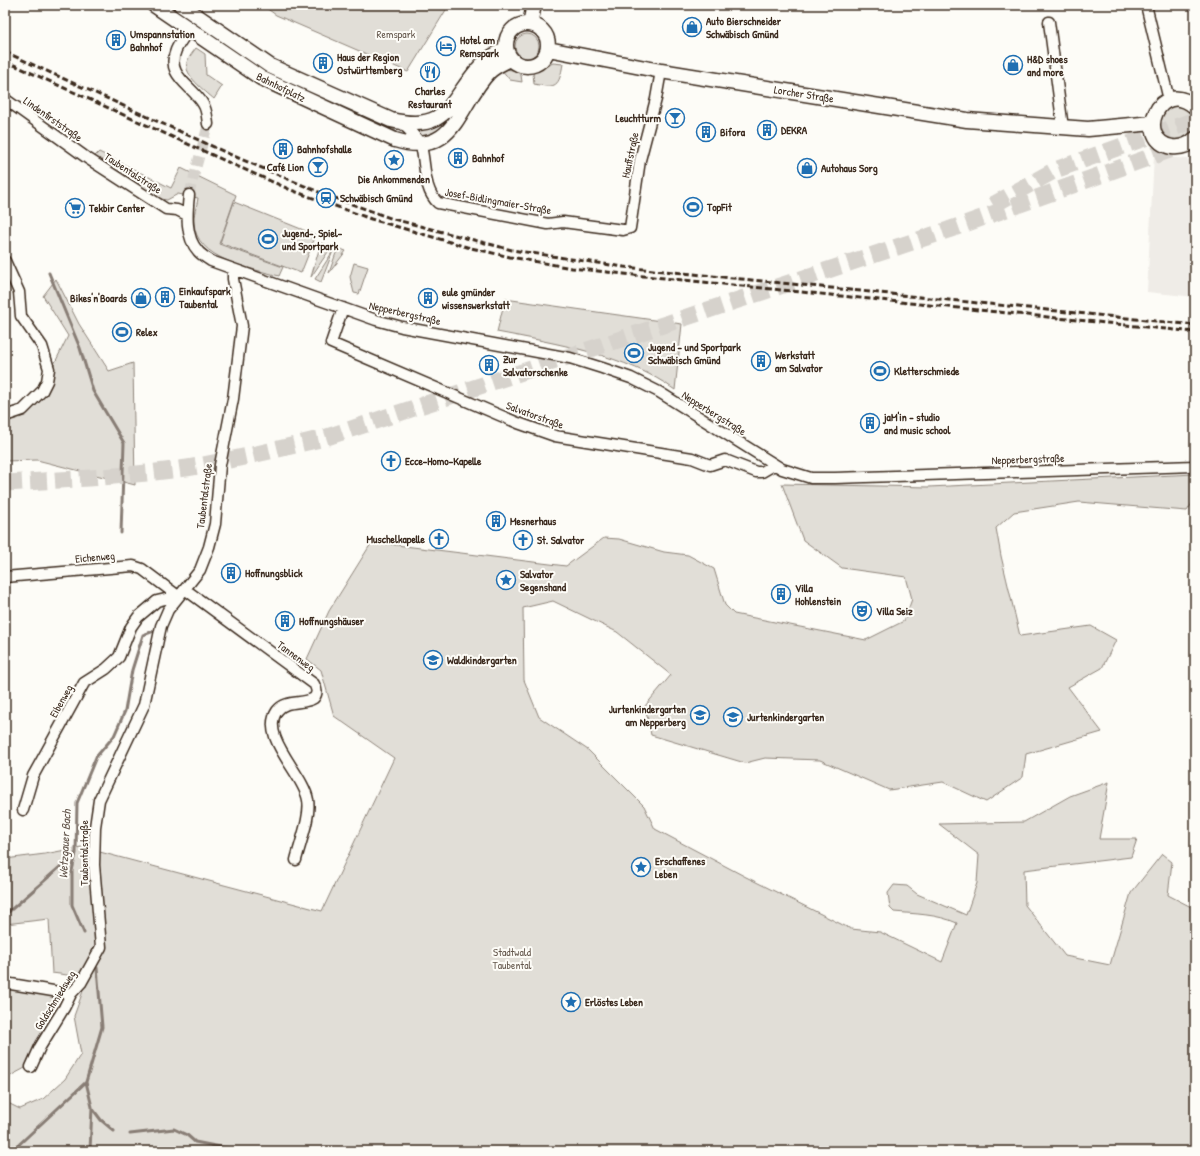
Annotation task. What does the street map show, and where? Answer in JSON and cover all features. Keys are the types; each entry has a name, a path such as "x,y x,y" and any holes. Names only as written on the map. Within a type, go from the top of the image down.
{"main road":[{"name":"Bahnhofplatz","path":"154,5 244,68 277,86 395,140 408,144 420,145 437,140 444,135 460,117 486,75 508,54"},
{"name":"Bahnhofplatz","path":"181,5 270,66 391,120 401,122 411,123 432,120 444,114 478,69 490,58 508,54"},
{"path":"530,24 534,5"},
{"path":"530,24 538,27 546,35 548,49 541,62 534,66 522,66 508,54 506,38 512,30 520,25 530,24"},
{"name":"Lorcher Straße","path":"548,49 661,71 968,120 1088,129 1153,123"},
{"path":"1195,107 1183,100 1169,100 1157,109 1153,123 1157,137 1169,146 1184,146 1195,139"}],"street":[{"path":"1146,5 1169,100"},
{"path":"1049,22 1063,128"},
{"path":"189,29 176,50 173,60 174,70 180,79 202,102 207,114 208,124"},
{"name":"Hauffstraße","path":"615,229 623,230 630,228 640,160 656,99 661,71"},
{"name":"Lindenfirststraße","path":"5,99 87,158"},
{"path":"401,122 420,145"},
{"name":"Josef-Bidlingmaier-Straße","path":"420,145 429,189 434,200 438,203 548,224 562,222 615,229"},
{"name":"Taubentalstraße","path":"87,158 166,209 177,210 187,215"},
{"path":"189,195 187,215 190,237 198,251 211,261 234,269"},
{"path":"5,261 19,292 21,316 42,346 49,370 47,381 42,391 23,410 5,416"},
{"name":"Taubentalstraße","path":"100,947 94,865 96,813 103,790 144,705 161,626 168,610 200,570 215,524 220,465 233,399 242,326 232,279 234,269"},
{"name":"Nepperbergstraße","path":"234,269 343,308 402,327 570,358 631,378 659,392 774,465 790,473 818,478 1195,466"},
{"name":"Salvatorstraße","path":"343,308 332,343 518,423 555,436 692,458 710,465 725,460 756,472 762,472 774,465"},
{"name":"Eichenweg","path":"5,577 133,566 142,569 182,593"},
{"name":"Eibenweg","path":"23,810 33,776 84,683 106,669 119,657 131,627 138,617 157,601 182,593"},
{"name":"Tannenweg","path":"182,593 314,684 316,687 317,692 314,698 286,704 278,710 274,717 276,742 304,788 308,800 308,812 296,860"},
{"name":"Goldschmiedsweg","path":"31,1067 40,1047 64,1008 70,994 82,983 100,947"},
{"path":"5,983 70,994"}],"shaded area":[{"path":"1154,155 1195,160 1195,297 1147,292"}],"green space":[{"path":"162,5 172,5 251,61 275,75 274,79"},
{"name":"Remspark","path":"262,5 449,5 408,72 276,15"},
{"path":"527,34 536,37 539,46 536,55 527,58 518,55 515,46 518,37"},
{"path":"196,48 205,54 206,75 222,86 214,99 200,87 188,72 187,62"},
{"path":"553,63 563,64 560,77 556,84 548,86 534,84 533,73"},
{"path":"501,69 514,70 521,75 522,82 510,80"},
{"path":"1174,106 1180,106 1189,111 1193,117 1193,129 1189,135 1180,140 1174,140 1165,135 1160,126 1160,120 1165,111"},
{"path":"354,110 389,125 399,134 352,115"},
{"path":"454,111 450,126 421,139 411,128"},
{"path":"99,152 171,188 181,168 236,195 219,244 283,267 279,276 254,270 214,254 204,245 197,235 194,219 198,198 178,194 167,200 161,199 93,158"},
{"name":"Jugend-, Spiel- und Sportpark","path":"234,202 316,235 301,273 220,243"},
{"path":"321,243 332,246 311,277"},
{"path":"338,248 346,251 329,273 337,250"},
{"path":"333,251 321,282 315,279"},
{"path":"354,263 368,267 359,294 354,293 350,277"},
{"path":"56,279 79,324 109,371 133,363 135,485 37,460 5,461 5,424 45,383 68,336 43,296"},
{"name":"Jugend - und Sportpark Schwäbisch Gmünd","path":"505,299 682,324 675,390 656,378 613,359 566,346 497,332"},
{"name":"Stadtwald Taubental","path":"1195,474 1195,499 1187,511 1079,502 1014,512 996,528 1020,636 1091,626 1116,640 1102,668 1068,687 1102,732 1026,754 1023,777 986,802 943,782 889,790 820,760 765,758 745,763 651,735 645,706 671,675 617,632 553,601 523,608 524,680 539,717 588,750 644,806 655,829 746,877 851,929 880,932 942,962 957,923 934,916 894,912 890,908 888,893 894,885 907,886 917,894 966,915 977,883 979,855 939,824 1024,822 1070,796 1109,782 1099,839 1137,839 1131,857 1024,870 1025,905 1065,956 1110,965 1131,893 1162,854 1172,862 1168,895 1195,909 1195,1151 5,1151 5,983 67,993 36,1041 27,1067 10,1076 6,1102 20,1109 43,1099 65,1079 81,1054 74,1016 83,991 67,975 52,973 49,919 5,924 5,859 45,854 81,847 322,911 394,758 334,716 321,670 307,659 329,611 372,542 566,566 604,538 619,539 664,552 688,555 714,569 725,605 734,614 866,640 904,621 912,599 906,577 842,568 803,540 782,484 929,487"}],"waterway":[{"path":"49,273 80,348 93,391 124,443 121,533"},
{"name":"Wetzgauer Bach","path":"84,933 72,905 72,871 76,853 77,803 96,757 114,736 125,711 132,670 143,635 154,631"},
{"path":"5,915 76,853"},
{"name":"Wetzgauer Bach","path":"12,1151 86,1082 102,1027 97,968"},
{"path":"86,1082 92,1107 90,1151"},
{"path":"92,1108 101,1120 114,1131"},
{"path":"130,1134 174,1129 187,1135 195,1142 241,1151"}],"tunnel":[{"path":"993,205 1055,170 1195,120"},
{"path":"189,195 208,124"},
{"path":"5,483 172,470 229,460 324,438 948,230 1186,144"}],"railway":[{"path":"5,52 236,157 321,193 393,219 512,250 624,267 1195,325"},
{"path":"5,61 291,190 371,219 467,247 510,257 572,268 624,274 1195,332"}],"place":[{"name":"Auto Bierschneider Schwäbisch Gmünd","path":"692,27"},
{"name":"Umspannstation Bahnhof","path":"116,40"},
{"name":"Hotel am Remspark","path":"446,46"},
{"name":"Haus der Region Ostwürttemberg","path":"323,63"},
{"name":"H&D shoes and more","path":"1013,65"},
{"name":"Charles Restaurant","path":"430,72"},
{"name":"Leuchtturm","path":"675,118"},
{"name":"DEKRA","path":"767,130"},
{"name":"Bifora","path":"706,132"},
{"name":"Bahnhofshalle","path":"283,149"},
{"name":"Bahnhof","path":"458,158"},
{"name":"Die Ankommenden","path":"394,160"},
{"name":"Café Lion","path":"318,167"},
{"name":"Autohaus Sorg","path":"807,168"},
{"name":"Schwäbisch Gmünd","path":"326,198"},
{"name":"TopFit","path":"693,207"},
{"name":"Tekbir Center","path":"75,208"},
{"name":"Jugend-, Spiel- und Sportpark","path":"268,239"},
{"name":"Einkaufspark Taubental","path":"165,297"},
{"name":"Bikes'n'Boards","path":"141,298"},
{"name":"eule gmünder wissenswerkstatt","path":"428,298"},
{"name":"Relex","path":"122,332"},
{"name":"Jugend - und Sportpark Schwäbisch Gmünd","path":"634,353"},
{"name":"Werkstatt am Salvator","path":"761,361"},
{"name":"Zur Salvatorschenke","path":"489,365"},
{"name":"Kletterschmiede","path":"880,371"},
{"name":"jaM'in - studio and music school","path":"870,423"},
{"name":"Ecce-Homo-Kapelle","path":"391,461"},
{"name":"Mesnerhaus","path":"496,521"},
{"name":"Muschelkapelle","path":"439,539"},
{"name":"St. Salvator","path":"523,540"},
{"name":"Hoffnungsblick","path":"231,573"},
{"name":"Salvator Segenshand","path":"506,580"},
{"name":"Villa Hohlenstein","path":"781,594"},
{"name":"Villa Seiz","path":"862,611"},
{"name":"Hoffnungshäuser","path":"285,621"},
{"name":"Waldkindergarten","path":"433,660"},
{"name":"Jurtenkindergarten am Nepperberg","path":"700,715"},
{"name":"Jurtenkindergarten","path":"733,717"},
{"name":"Erschaffenes Leben","path":"641,867"},
{"name":"Erlöstes Leben","path":"571,1002"}]}
